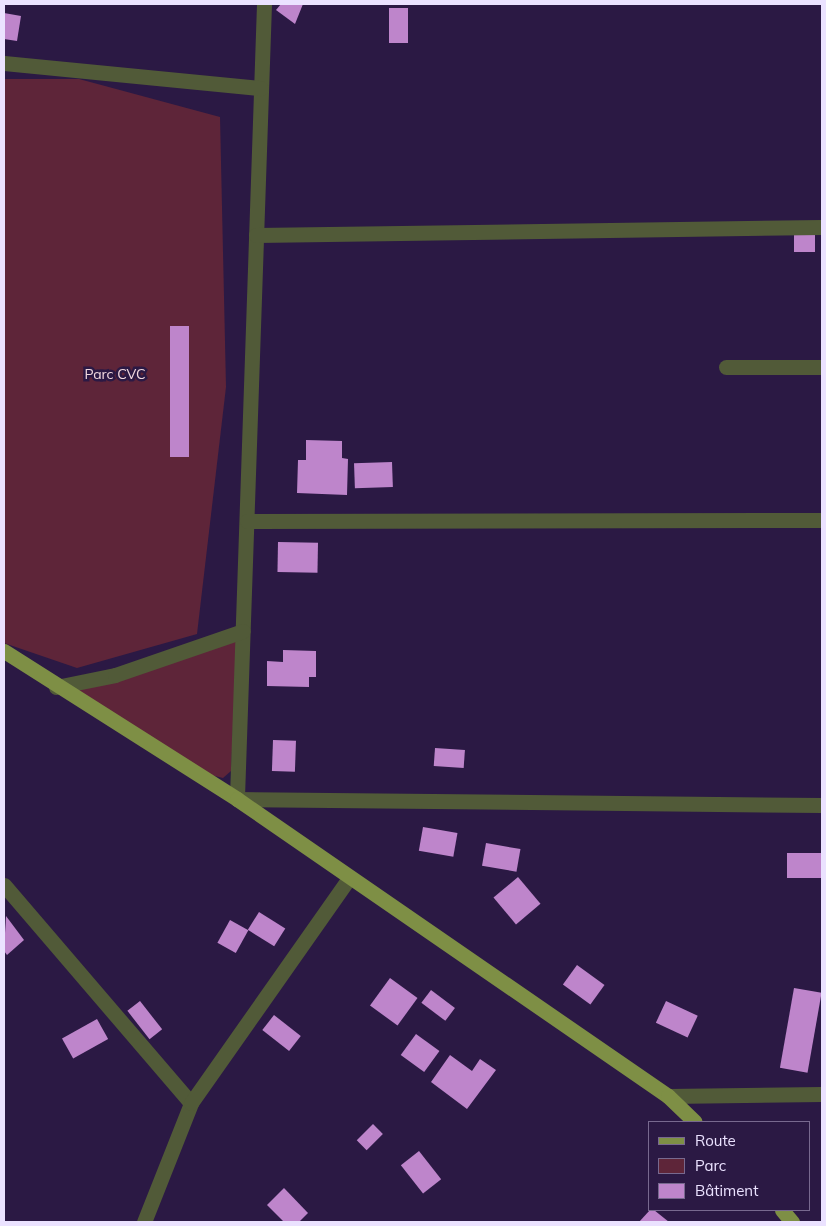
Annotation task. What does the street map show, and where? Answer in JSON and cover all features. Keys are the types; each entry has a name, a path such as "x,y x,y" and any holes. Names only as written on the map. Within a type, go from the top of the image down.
{"main road":[{"path":"4,652 56,687 237,800 668,1096 694,1121"},
{"path":"783,1211 792,1222"}],"street":[{"path":"264,4 237,800 822,805"},
{"path":"4,63 261,88"},
{"path":"256,235 822,228"},
{"path":"726,367 822,367"},
{"path":"247,521 822,520"},
{"path":"56,687 115,675 243,631"},
{"path":"144,1222 191,1103 349,878"},
{"path":"4,885 191,1103"},
{"path":"668,1096 822,1094"}],"green space":[{"name":"Parc CVC","path":"4,79 79,79 220,117 226,387 197,634 77,668 4,643"},
{"path":"237,640 231,771 223,778 211,775 74,691"}],"building":[{"path":"281,4 303,4 295,24 276,10"},
{"path":"389,8 408,8 408,43 389,43"},
{"path":"4,13 21,16 17,41 4,39"},
{"path":"794,235 815,235 815,252 794,252"},
{"path":"170,326 189,326 189,457 170,457"},
{"path":"306,440 342,441 342,458 348,459 347,495 297,493 298,460 306,460"},
{"path":"392,462 393,487 355,488 354,463"},
{"path":"278,542 318,543 317,573 277,572"},
{"path":"283,650 316,651 316,677 309,677 309,687 267,686 267,661 283,662"},
{"path":"273,740 296,741 295,772 272,771"},
{"path":"435,748 465,750 464,768 434,766"},
{"path":"423,827 457,833 453,857 419,851"},
{"path":"486,843 520,849 516,872 482,866"},
{"path":"787,853 821,853 821,878 787,878"},
{"path":"518,877 540,904 516,924 493,898"},
{"path":"259,912 285,928 274,946 248,930"},
{"path":"6,916 24,940 7,955 4,951"},
{"path":"230,920 248,930 236,953 217,943"},
{"path":"577,965 605,985 590,1004 563,984"},
{"path":"390,978 418,998 398,1025 370,1006"},
{"path":"794,988 822,993 808,1073 780,1068"},
{"path":"431,990 455,1008 445,1021 421,1003"},
{"path":"140,1001 162,1029 150,1039 127,1011"},
{"path":"666,1001 698,1016 688,1038 656,1023"},
{"path":"274,1015 301,1036 289,1051 262,1030"},
{"path":"97,1019 108,1039 73,1059 62,1038"},
{"path":"416,1034 439,1051 424,1072 401,1055"},
{"path":"450,1055 472,1071 480,1059 496,1070 467,1109 431,1082"},
{"path":"373,1124 383,1134 367,1150 357,1140"},
{"path":"419,1151 441,1179 423,1194 401,1165"},
{"path":"284,1188 308,1213 299,1222 284,1222 267,1205"},
{"path":"649,1211 655,1211 669,1222 639,1222"}]}
